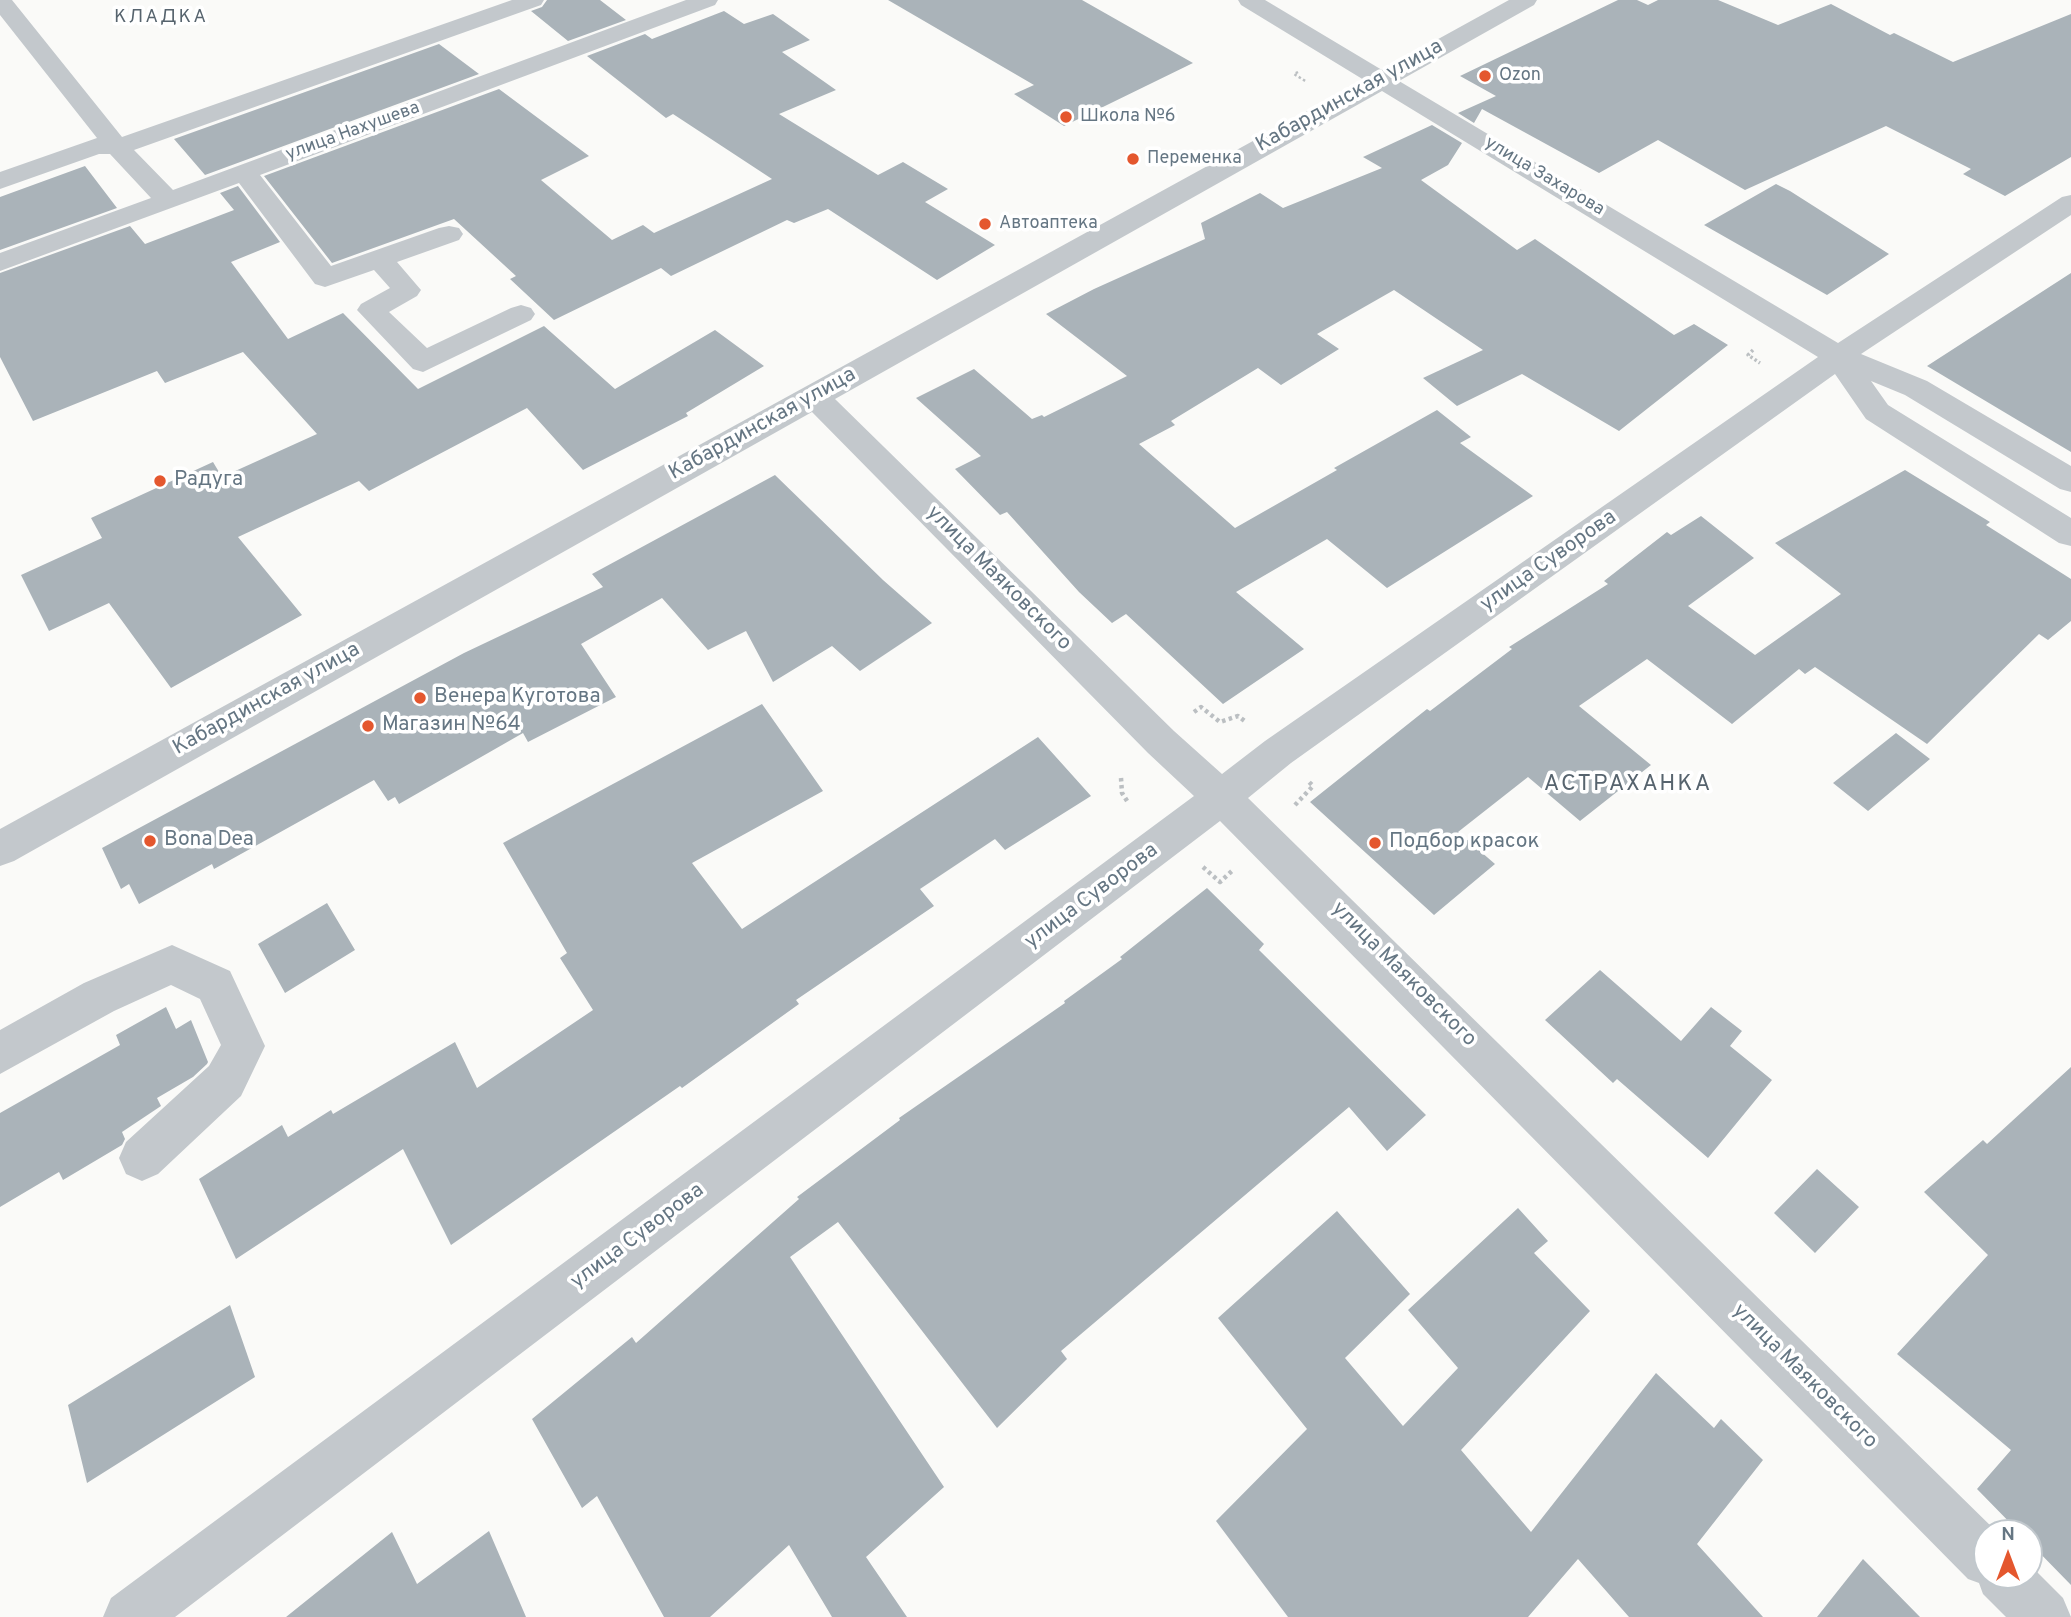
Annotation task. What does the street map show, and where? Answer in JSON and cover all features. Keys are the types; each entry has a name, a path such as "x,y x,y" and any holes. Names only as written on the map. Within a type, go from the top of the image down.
{"street":[{"path":"0,0 117,147 168,200"},
{"path":"0,181 97,145 117,147 533,0"},
{"path":"646,0 667,15"},
{"name":"улица Нахушева","path":"0,263 707,0"},
{"name":"улица Захарова","path":"1249,0 1838,356 1916,388 2071,481"},
{"name":"Кабардинская улица","path":"0,849 1526,0"},
{"path":"244,172 325,278 449,234"},
{"name":"улица Суворова","path":"130,1617 1158,847 1278,752 1797,388 1838,356 2071,203"},
{"path":"379,259 407,290 371,310 423,362 521,314"},
{"name":"улица Захарова","path":"1838,356 1877,412 2071,534"},
{"name":"улица Маяковского","path":"814,396 1161,742 1267,839 1973,1546"},
{"path":"0,1053 99,997 172,964 215,985 243,1046 225,1081 142,1157"},
{"path":"2016,1589 2044,1617"}],"path":[{"path":"1194,713 1201,707 1220,722 1238,716 1248,724"},
{"path":"1121,778 1122,793 1129,804"},
{"path":"1296,810 1295,802 1313,786 1305,780"},
{"path":"1201,866 1220,882 1236,867"}],"building":[{"path":"547,0 600,0 626,20 568,41 531,11 542,7"},
{"path":"888,0 1082,0 1193,63 1064,126 1014,94 1034,85"},
{"path":"1618,0 1637,0 1648,5 1658,0 1718,0 1778,25 1831,4 1890,35 1894,33 1953,62 2071,14 2071,157 2005,196 1963,174 1971,169 1886,126 1745,190 1658,140 1599,173 1482,109 1474,123 1458,113 1496,96 1460,76"},
{"path":"724,11 744,24 773,14 810,40 782,52 836,90 779,114 878,175 903,162 948,189 925,202 995,245 937,280 828,209 794,223 787,220 671,276 661,268 554,320 510,279 516,276 454,219 332,263 264,176 499,89 589,156 541,180 612,240 643,225 654,233 772,179 673,114 666,118 587,56 645,34 652,39"},
{"path":"439,44 479,74 205,175 174,139"},
{"path":"1432,125 1462,143 1448,165 1421,180 1517,250 1535,239 1674,335 1694,324 1728,345 1619,431 1522,374 1457,406 1423,378 1483,350 1394,290 1317,334 1339,349 1281,385 1258,368 1171,421 1175,425 1139,444 1235,528 1437,410 1471,437 1460,443 1533,496 1387,588 1327,539 1236,592 1304,649 1223,704 1126,614 1112,623 1079,592 1007,512 1000,515 955,469 981,456 916,398 974,369 1032,419 1042,415 1044,417 1127,376 1046,314 1094,289 1205,239 1201,223 1260,193 1283,208 1382,168 1363,157"},
{"path":"85,166 117,208 0,250 0,197"},
{"path":"1776,184 1889,254 1827,295 1704,225"},
{"path":"238,186 280,242 231,262 288,339 343,313 418,389 544,326 615,389 715,330 764,366 686,413 688,416 583,470 527,408 369,491 359,481 238,537 302,615 171,688 109,603 49,631 21,575 102,538 91,518 213,462 222,477 317,434 243,352 165,383 157,371 33,421 0,357 0,273 130,226 145,244 234,210 220,193"},
{"path":"2071,273 2071,452 1927,366"},
{"path":"1905,470 1990,522 1986,525 2071,579 2071,621 2048,640 2039,634 1927,744 1815,667 1805,674 1799,669 1732,724 1647,659 1579,706 1651,765 1580,821 1528,777 1458,832 1495,864 1434,915 1310,802 1427,709 1430,711 1512,649 1509,647 1608,584 1604,581 1667,532 1671,535 1701,516 1754,558 1688,606 1755,655 1841,594 1775,543"},
{"path":"775,475 883,580 932,623 860,671 832,646 773,682 746,631 708,650 662,598 581,644 616,697 528,742 523,733 399,804 395,797 388,801 374,780 214,869 212,864 139,904 129,884 121,889 102,848 464,653 603,587 592,574"},
{"path":"762,704 823,791 692,863 742,929 1038,737 1091,796 1005,850 995,839 920,889 934,906 796,1000 799,1004 682,1088 680,1086 451,1245 403,1149 236,1259 199,1179 282,1125 288,1137 331,1110 333,1114 455,1042 477,1088 593,1010 560,958 567,953 503,843"},
{"path":"1896,733 1930,759 1868,811 1833,783"},
{"path":"1207,888 1264,944 1259,950 1426,1115 1387,1151 1349,1107 1061,1351 1067,1359 997,1428 838,1222 790,1257 944,1487 866,1557 907,1617 832,1617 789,1545 710,1617 664,1617 597,1496 582,1508 532,1419 632,1337 636,1343 799,1199 797,1197 900,1120 899,1118 1065,1003 1064,1001 1122,959 1120,957"},
{"path":"327,903 355,950 285,993 258,944"},
{"path":"1600,970 1681,1041 1711,1007 1742,1031 1730,1046 1772,1080 1708,1158 1617,1079 1613,1083 1545,1020"},
{"path":"166,1007 176,1029 191,1020 207,1064 193,1077 157,1098 161,1106 122,1132 125,1139 122,1145 63,1180 59,1172 0,1207 0,1113 120,1045 116,1035"},
{"path":"2071,1067 2071,1585 2043,1556 2043,1519 2006,1519 1977,1489 2011,1450 1897,1354 1988,1255 1924,1192 1983,1140 1987,1144"},
{"path":"1817,1169 1859,1207 1815,1253 1774,1213"},
{"path":"1518,1208 1548,1241 1534,1253 1590,1311 1461,1450 1531,1532 1656,1373 1714,1428 1721,1419 1763,1460 1697,1544 1763,1617 1629,1617 1578,1559 1528,1617 1288,1617 1216,1521 1307,1429 1218,1318 1337,1211 1410,1294 1345,1358 1403,1426 1458,1368 1408,1310"},
{"path":"230,1305 255,1377 87,1483 68,1405"},
{"path":"489,1531 526,1617 286,1617 392,1532 417,1584"},
{"path":"1863,1559 1920,1617 1817,1617"}],"place":[{"name":"Ozon","path":"1485,76"},
{"name":"Школа №6","path":"1066,117"},
{"name":"Переменка","path":"1133,159"},
{"name":"Автоаптека","path":"985,224"},
{"name":"Радуга","path":"160,481"},
{"name":"Венера Куготова","path":"420,698"},
{"name":"Магазин №64","path":"368,726"},
{"name":"Bona Dea","path":"150,841"},
{"name":"Подбор красок","path":"1375,843"}],"district":[{"name":"КЛАДКА","path":"161,18"},
{"name":"АСТРАХАНКА","path":"1628,785"}]}
